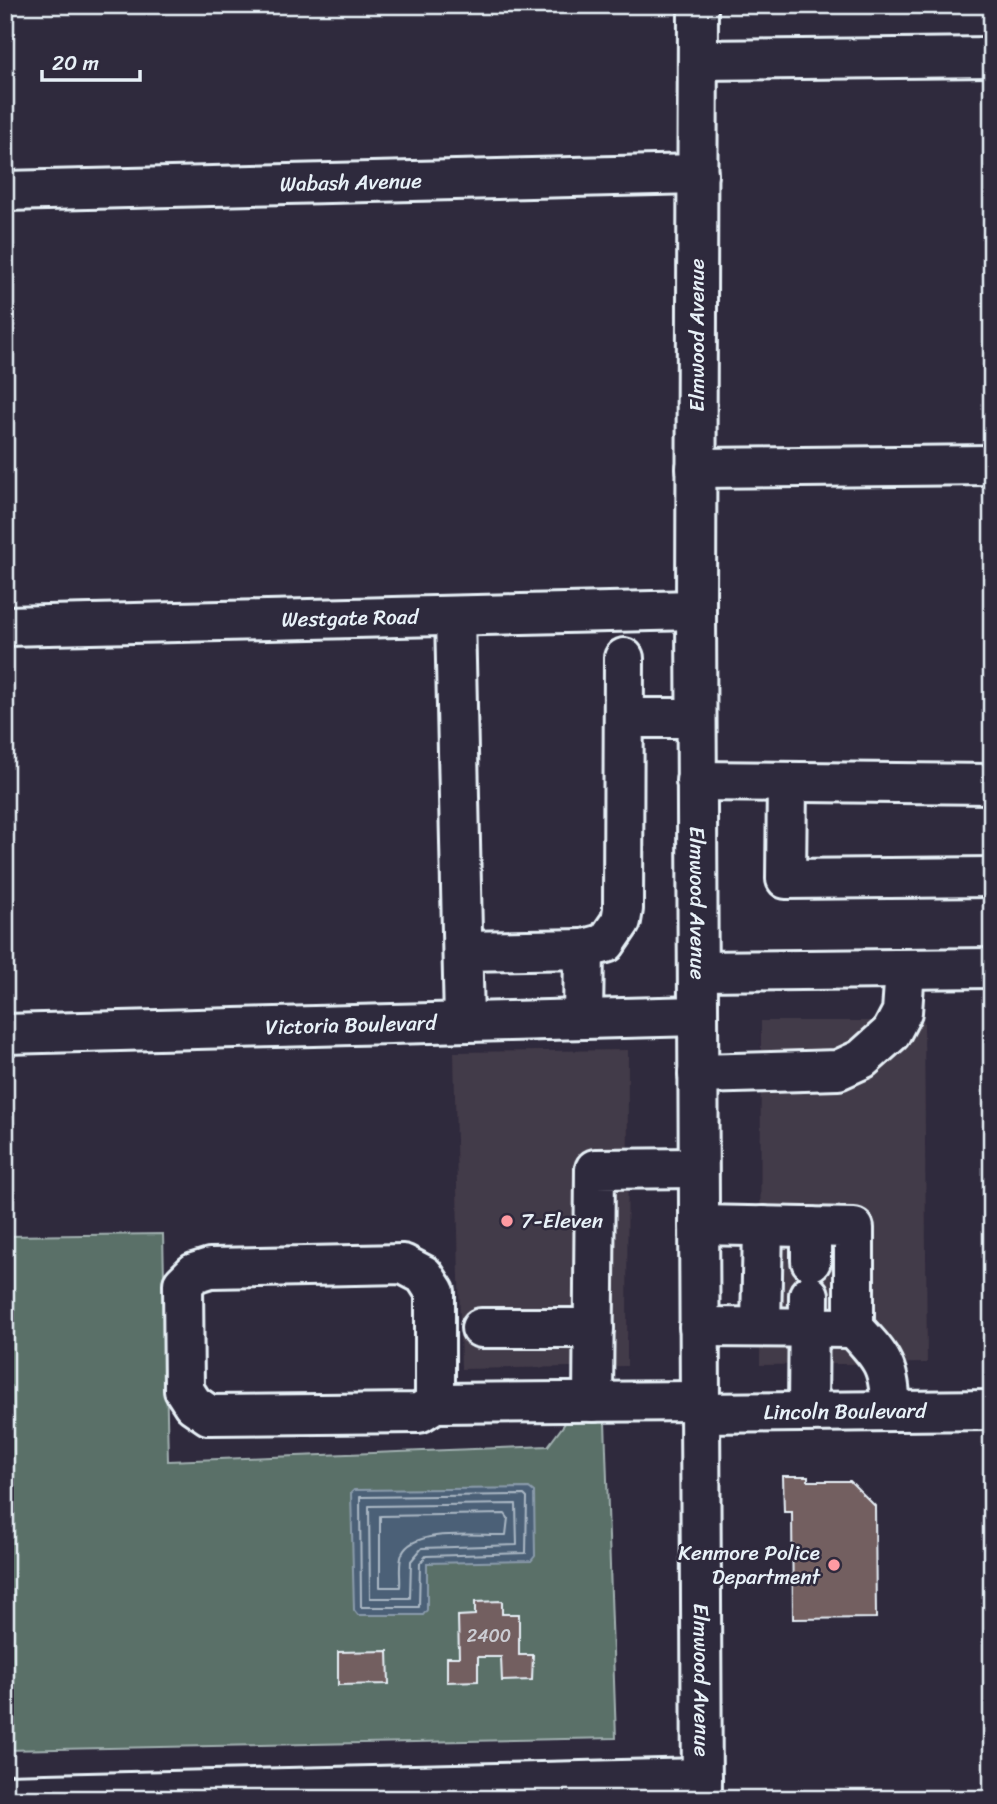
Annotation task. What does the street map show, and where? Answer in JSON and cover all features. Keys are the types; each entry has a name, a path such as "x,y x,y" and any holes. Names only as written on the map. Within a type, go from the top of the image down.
{"street":[{"name":"Elmwood Avenue","path":"698,5 695,610 702,1788"},
{"path":"698,60 992,57"},
{"name":"Wabash Avenue","path":"5,191 698,174"},
{"path":"696,468 992,466"},
{"name":"Westgate Road","path":"5,626 695,610"},
{"path":"455,616 464,1022"},
{"path":"463,951 584,948 606,943 621,921 624,658"},
{"path":"624,719 696,718"},
{"path":"696,781 992,784"},
{"path":"787,782 786,879 992,877"},
{"path":"583,1018 584,948"},
{"path":"698,971 992,968"},
{"path":"698,1074 838,1070 862,1059 891,1033 902,1012 905,969"},
{"name":"Victoria Boulevard","path":"5,1034 698,1016"},
{"path":"593,1402 595,1169 698,1168"},
{"path":"699,1225 763,1226 879,1354 889,1377 891,1411"},
{"path":"761,1327 763,1226"},
{"path":"699,1327 761,1327 810,1278 854,1228 854,1328"},
{"name":"Lincoln Boulevard","path":"435,1403 435,1292 424,1275 403,1264 210,1268 194,1273 183,1284 184,1390 193,1404 209,1415 419,1413 435,1403 593,1402 808,1411 992,1410"},
{"path":"808,1411 810,1278"},
{"path":"481,1328 594,1328"},
{"path":"5,1795 702,1788"}],"shaded area":[{"path":"761,1021 924,1021 927,1363 760,1365"},
{"path":"628,1050 627,1366 461,1369 454,1052"}],"green space":[{"path":"163,1234 168,1461 548,1446 566,1422 605,1422 616,1738 5,1750 5,1236"}],"water":[{"path":"529,1488 534,1492 535,1556 531,1561 427,1563 427,1610 423,1615 358,1615 354,1610 351,1493 354,1490"}],"building":[{"name":"Kenmore Police Department","path":"783,1476 808,1476 808,1481 850,1481 875,1506 876,1618 793,1619 792,1512 784,1512"},
{"path":"502,1601 502,1614 519,1614 519,1655 533,1655 532,1680 502,1681 501,1657 478,1657 478,1681 447,1682 447,1657 459,1657 458,1616 475,1615 475,1602"},
{"path":"388,1651 389,1684 338,1685 338,1652"}],"place":[{"name":"7-Eleven","path":"507,1221"},
{"name":"Kenmore Police Department","path":"834,1565"}]}
